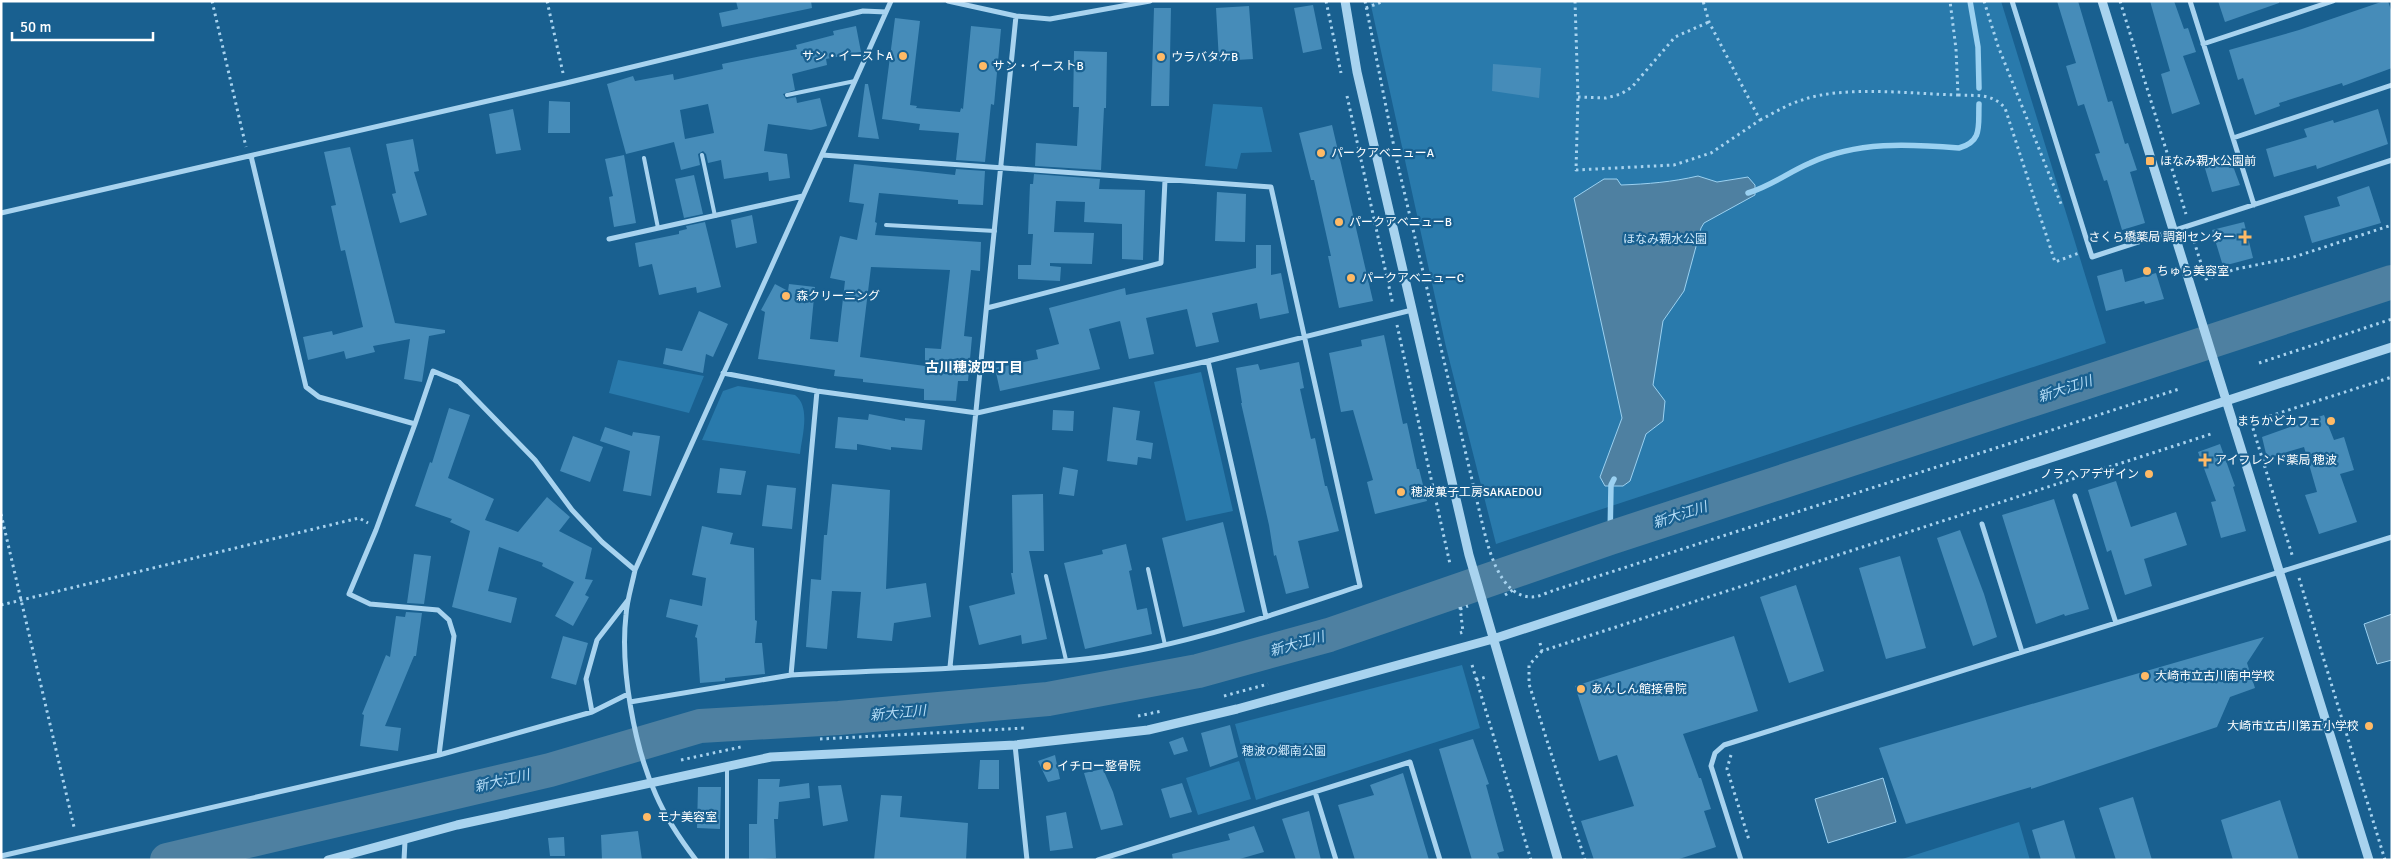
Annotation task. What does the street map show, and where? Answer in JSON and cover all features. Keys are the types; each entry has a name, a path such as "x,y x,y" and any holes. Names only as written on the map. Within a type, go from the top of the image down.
{"street":[{"path":"696,860 674,830 650,782 628,694 624,652 626,614 635,570 891,1"},
{"path":"948,1 1016,16 1050,18 1150,1"},
{"path":"1345,1 1358,72 1469,555 1558,860"},
{"path":"2012,1 2092,257 2392,160"},
{"path":"2102,1 2369,860"},
{"path":"2190,1 2254,205"},
{"path":"2203,44 2333,1"},
{"path":"1,213 566,84 863,11 886,12"},
{"path":"950,667 1016,16"},
{"path":"2233,138 2392,85"},
{"path":"250,155 306,387 319,397 415,424"},
{"path":"630,702 791,675 1066,660 1164,645 1266,617 1360,586 1271,187 822,155"},
{"path":"987,308 1161,263 1165,180"},
{"path":"608,239 803,196"},
{"path":"723,373 817,391 977,413 1208,361 1412,310"},
{"path":"328,860 405,841 457,825 771,757 1015,745 1148,730 1237,709 1493,639 2392,347"},
{"path":"1208,361 1266,617"},
{"path":"439,755 454,636 449,620 438,610 370,604 349,594 376,530 415,424 432,371 459,382 535,460 572,510 602,542 635,570"},
{"path":"791,675 817,391"},
{"path":"2075,496 2116,623"},
{"path":"1982,524 2022,652"},
{"path":"1741,860 1712,766 1715,753 1724,745 2392,537"},
{"path":"592,712 586,678 597,640 629,598"},
{"path":"1,856 439,755 592,712 628,694"},
{"path":"1015,745 1027,860"},
{"path":"1098,860 1410,762 1440,860"},
{"path":"1315,792 1336,860"},
{"path":"404,860 405,841"}],"lane":[{"path":"787,95 855,81"},
{"path":"702,155 714,216"},
{"path":"644,158 658,228"},
{"path":"886,225 995,231"},
{"path":"1148,569 1164,645"},
{"path":"1046,576 1066,660"},
{"path":"727,766 727,860"}],"path":[{"path":"212,1 250,155"},
{"path":"547,1 566,84"},
{"path":"1326,1 1342,77"},
{"path":"1365,1 1396,157 1426,292 1489,552 1499,572 1512,590 1532,597 2179,389"},
{"path":"1366,8 1384,1"},
{"path":"1575,1 1578,97 1576,170 1674,165 1711,153 1760,120 1801,100 1818,95 1880,92 1990,96 1997,99 2005,108 2055,262 2081,253 2077,244"},
{"path":"1703,1 1709,22 1760,120"},
{"path":"1950,1 1956,49 1958,95"},
{"path":"1984,1 1998,46 2063,208"},
{"path":"2120,1 2206,278 2236,269 2291,258 2392,225"},
{"path":"1578,97 1606,98 1621,94 1632,88 1675,37 1709,22"},
{"path":"1344,87 1450,564"},
{"path":"2258,363 2392,319"},
{"path":"2385,860 2250,423 2392,377"},
{"path":"1585,860 1529,684 1529,665 1542,651 2211,434"},
{"path":"1,514 76,838"},
{"path":"1,605 359,518 365,520 376,530"},
{"path":"1505,595 1512,590"},
{"path":"1454,635 1463,632 1460,608 1468,606"},
{"path":"1540,643 1542,651"},
{"path":"1472,665 1531,860"},
{"path":"1476,680 1486,677"},
{"path":"1214,699 1272,683"},
{"path":"1131,717 1168,710"},
{"path":"817,740 1032,728"},
{"path":"681,760 743,747"},
{"path":"1738,750 1732,753 1727,769 1750,842"}],"green space":[{"name":"ほなみ親水公園","path":"1370,1 2001,1 2106,343 1496,544 1446,347"},
{"path":"1213,104 1262,107 1272,152 1241,153 1237,169 1205,166"},
{"path":"618,360 704,376 689,413 609,393"},
{"path":"1201,372 1233,511 1186,521 1154,382"},
{"path":"738,386 795,395 800,400 804,414 804,431 800,454 702,440 723,391"},
{"name":"穂波の郷南公園","path":"1462,665 1480,728 1256,800 1235,724"},
{"path":"1239,761 1251,799 1198,815 1186,778"},
{"path":"2019,822 2030,860 1899,860"}],"shaded area":[{"path":"1698,176 1717,182 1748,177 1755,185 1755,195 1704,223 1701,228 1684,291 1663,321 1653,385 1665,401 1663,421 1646,434 1630,481 1623,486 1605,486 1600,477 1622,418 1574,198 1604,179 1617,179 1621,185 1679,180"},
{"path":"2392,614 2392,660 2377,664 2364,624"},
{"path":"1883,778 1896,822 1828,843 1815,799"}],"building":[{"path":"736,1 811,1 812,8 722,27 719,13 738,9"},
{"path":"2057,1 2078,1 2108,102 2112,101 2125,144 2128,143 2137,170 2130,172 2145,223 2122,230 2107,180 2104,181 2095,154 2100,153 2084,104 2078,106 2066,66 2076,63"},
{"path":"2150,1 2174,1 2184,29 2188,28 2196,52 2183,56 2200,104 2172,114 2161,74 2170,71"},
{"path":"2218,1 2279,1 2279,3 2225,22"},
{"path":"2388,1 2392,13 2392,68 2343,86 2342,83 2279,103 2280,106 2255,115 2243,78 2238,80 2229,50 2299,30"},
{"path":"1313,5 1322,49 1303,53 1294,8"},
{"path":"1249,6 1253,59 1219,61 1216,8"},
{"name":"ウラバタケB","path":"1154,8 1171,8 1169,106 1151,106"},
{"path":"895,18 920,21 910,105 917,106 916,108 960,112 961,108 963,109 971,26 1001,29 994,105 991,104 985,162 956,160 959,133 919,130 920,124 882,119"},
{"path":"856,26 861,52 826,59 827,65 792,74 795,90 783,94 786,99 796,97 797,103 820,98 827,126 811,130 768,124 764,151 787,154 790,178 769,181 768,172 724,179 721,160 708,163 706,154 703,151 698,154 700,165 681,170 674,142 626,154 607,84 633,76 635,81 673,74 674,80 723,69 722,64 797,49 796,45 834,35 833,31","holes":["708,104 714,133 685,139 680,110"]},
{"path":"1074,51 1107,52 1106,108 1104,108 1101,170 1035,166 1036,143 1077,146 1079,107 1073,107"},
{"path":"1493,64 1541,68 1539,98 1492,91"},
{"path":"865,84 868,84 879,139 858,137"},
{"path":"549,101 570,102 570,133 548,133"},
{"path":"513,109 521,150 496,154 489,114"},
{"path":"2378,109 2388,144 2317,169 2316,165 2274,177 2266,149 2307,137 2304,129 2333,120 2334,123"},
{"path":"1332,125 1373,301 1339,308 1328,256 1331,256 1314,180 1311,180 1299,133"},
{"path":"413,139 419,171 414,172 427,215 400,223 392,194 396,193 386,144"},
{"path":"350,147 395,323 445,330 445,333 429,336 422,382 404,379 410,339 373,346 375,352 346,359 344,351 308,360 303,337 332,331 333,335 363,327 345,250 341,251 331,206 336,205 324,152"},
{"path":"624,155 636,223 614,227 609,197 613,196 605,159"},
{"path":"2230,158 2240,185 2212,192 2204,165"},
{"path":"854,164 955,175 956,169 985,171 983,205 958,204 958,200 879,193 875,222 877,223 875,235 981,242 980,271 971,270 964,336 972,337 968,381 958,381 956,401 924,400 924,389 863,382 863,379 834,376 835,370 758,359 765,312 761,310 775,284 788,291 789,284 815,287 810,339 838,342 845,281 830,278 840,236 857,240 864,204 849,202","holes":["871,267 950,270 941,349 925,348 925,366 860,357"]},
{"path":"1034,174 1100,179 1099,189 1145,190 1143,260 1122,259 1122,224 1084,222 1085,202 1056,201 1054,232 1094,233 1092,264 1050,263 1050,266 1061,267 1060,281 1018,279 1018,265 1031,265 1033,234 1028,234 1030,184 1033,184"},
{"path":"694,175 703,214 684,218 675,179"},
{"path":"2369,186 2381,223 2312,243 2304,216 2340,206 2337,197"},
{"path":"1217,192 1246,194 1245,242 1215,241"},
{"path":"752,215 757,243 736,248 731,220"},
{"path":"705,222 721,287 697,293 696,287 659,295 652,264 639,267 635,243 679,234 679,231 687,229 686,226"},
{"path":"2244,222 2253,258 2223,266 2212,230"},
{"path":"1256,245 1271,245 1271,275 1281,273 1289,313 1260,319 1257,303 1212,313 1219,342 1196,347 1187,309 1146,318 1154,354 1129,359 1120,321 1089,329 1100,369 1000,391 995,368 1038,359 1036,350 1059,344 1049,308 1125,288 1126,295 1256,268"},
{"path":"2122,269 2125,282 2156,273 2164,299 2145,304 2144,301 2106,311 2097,276"},
{"path":"699,311 728,324 713,357 706,354 703,373 663,364 666,348 682,351"},
{"path":"1384,335 1403,424 1407,423 1417,469 1419,469 1427,501 1375,514 1367,482 1373,480 1353,410 1341,412 1329,353 1362,346 1361,340"},
{"path":"1299,362 1304,388 1300,389 1311,439 1315,438 1325,486 1327,486 1339,531 1298,541 1309,588 1286,594 1276,555 1274,556 1269,525 1241,403 1236,368 1258,364 1260,370"},
{"path":"1113,407 1140,411 1136,440 1153,443 1151,459 1138,457 1137,465 1107,461"},
{"path":"449,408 470,415 448,478 494,499 485,520 518,532 547,497 570,517 559,531 592,548 585,579 593,580 585,595 589,597 573,626 555,616 574,582 542,566 543,563 499,547 488,591 517,598 511,623 452,607 470,531 450,522 452,519 415,506 430,462 432,463"},
{"path":"1053,410 1074,411 1073,431 1052,430"},
{"path":"869,414 905,421 905,418 925,420 922,450 891,447 891,450 857,444 857,450 835,448 838,417 868,420"},
{"path":"2324,415 2334,440 2344,437 2354,470 2340,474 2357,522 2319,534 2305,495 2317,492 2304,447 2267,458 2262,437"},
{"path":"605,427 632,436 633,432 660,436 651,496 623,491 630,451 600,441"},
{"path":"573,436 603,447 590,482 560,471"},
{"path":"2220,444 2235,486 2233,487 2246,531 2221,538 2211,502 2216,501 2198,452"},
{"path":"1063,467 1078,470 1074,496 1059,494"},
{"path":"720,468 746,471 741,495 717,493"},
{"path":"2116,481 2131,527 2176,512 2187,545 2144,559 2152,586 2125,595 2111,550 2107,552 2088,490"},
{"path":"832,484 890,490 886,589 926,583 931,617 894,623 892,641 857,638 861,592 832,591 827,649 806,647 811,579 821,580 824,535 827,535"},
{"path":"767,485 796,488 792,529 762,526"},
{"path":"1043,494 1044,551 1029,551 1047,639 1022,644 1021,635 979,645 969,606 1015,594 1011,573 1013,573 1012,495"},
{"path":"2054,499 2089,609 2065,616 2064,614 2036,624 2002,515"},
{"path":"1223,522 1245,612 1183,627 1162,538"},
{"path":"702,526 733,533 730,544 754,548 755,620 757,621 755,643 762,643 765,674 725,678 725,681 700,683 697,638 695,637 698,625 666,617 670,599 702,606 706,578 692,575"},
{"path":"1960,530 1984,594 1997,637 1973,646 1937,538"},
{"path":"1126,544 1132,570 1129,571 1137,610 1147,608 1152,634 1085,649 1064,563 1103,554 1102,550"},
{"path":"414,554 431,556 424,604 407,603"},
{"path":"1900,556 1926,648 1886,659 1859,568"},
{"path":"1796,585 1824,671 1789,683 1760,597"},
{"path":"406,612 422,613 416,656 414,656 385,726 401,728 398,751 360,746 364,715 362,714 386,655 390,657 396,616 405,617"},
{"path":"563,636 588,643 576,685 551,678"},
{"path":"1734,636 1758,711 1683,734 1711,809 1704,811 1716,847 1676,860 1594,860 1581,821 1634,806 1617,755 1599,761 1575,686"},
{"path":"2264,637 2247,663 2255,688 2230,697 2217,727 2031,789 2031,787 1906,824 1879,748"},
{"path":"1230,725 1238,757 1210,767 1201,733"},
{"path":"1183,737 1188,751 1174,755 1169,742"},
{"path":"1473,739 1489,784 1486,785 1504,851 1497,853 1500,860 1472,860 1439,749"},
{"path":"1055,755 1060,779 1048,782 1038,761"},
{"path":"980,760 999,760 999,789 978,789"},
{"path":"1103,769 1113,792 1123,825 1101,830 1084,773"},
{"path":"1403,773 1429,860 1355,860 1338,805 1374,795 1370,785"},
{"path":"758,779 780,779 779,787 809,783 810,798 779,802 778,819 774,819 776,858 749,860 749,824 757,824"},
{"path":"1182,783 1192,812 1170,818 1161,789"},
{"path":"841,785 848,821 823,826 818,786"},
{"path":"698,787 721,787 720,829 697,828"},
{"path":"881,795 902,796 900,817 968,823 966,860 874,860"},
{"path":"2133,797 2152,860 2116,860 2099,808"},
{"path":"2280,800 2299,860 2233,860 2221,820"},
{"path":"1309,811 1321,860 1296,860 1282,819"},
{"path":"1066,812 1073,848 1050,851 1046,816"},
{"path":"2064,820 2076,860 2041,860 2032,830"},
{"path":"1254,826 1264,852 1236,860 1173,860 1172,854 1230,840 1228,834"},
{"path":"638,831 642,860 602,860 601,835"},
{"path":"564,837 565,856 550,856 548,838"}],"waterway":[{"path":"1970,1 1978,47 1979,88"},
{"path":"1748,193 1764,187 1810,163 1846,151 1902,145 1959,148 1967,145 1976,137 1978,132 1979,104"},
{"name":"新大江川","path":"167,860 550,770 700,726 839,718 1048,699 1198,671 1329,635 1610,538 2392,282"},
{"path":"1610,538 1611,485 1614,479"}],"place":[{"name":"サン・イーストA","path":"903,56"},
{"name":"ウラバタケB","path":"1161,57"},
{"name":"サン・イーストB","path":"983,66"},
{"name":"パークアベニューA","path":"1321,153"},
{"name":"ほなみ親水公園前","path":"2150,161"},
{"name":"パークアベニューB","path":"1339,222"},
{"name":"さくら橋薬局 調剤センター","path":"2245,237"},
{"name":"ちゅら美容室","path":"2147,271"},
{"name":"パークアベニューC","path":"1351,278"},
{"name":"森クリーニング","path":"786,296"},
{"name":"まちかどカフェ","path":"2331,421"},
{"name":"アイフレンド薬局 穂波","path":"2205,460"},
{"name":"ノラ ヘアデザイン","path":"2149,474"},
{"name":"穂波菓子工房SAKAEDOU","path":"1401,492"},
{"name":"大崎市立古川南中学校","path":"2145,676"},
{"name":"あんしん館接骨院","path":"1581,689"},
{"name":"大崎市立古川第五小学校","path":"2369,726"},
{"name":"イチロー整骨院","path":"1047,766"},
{"name":"モナ美容室","path":"647,817"}],"district":[{"name":"古川穂波四丁目","path":"974,367"}]}
